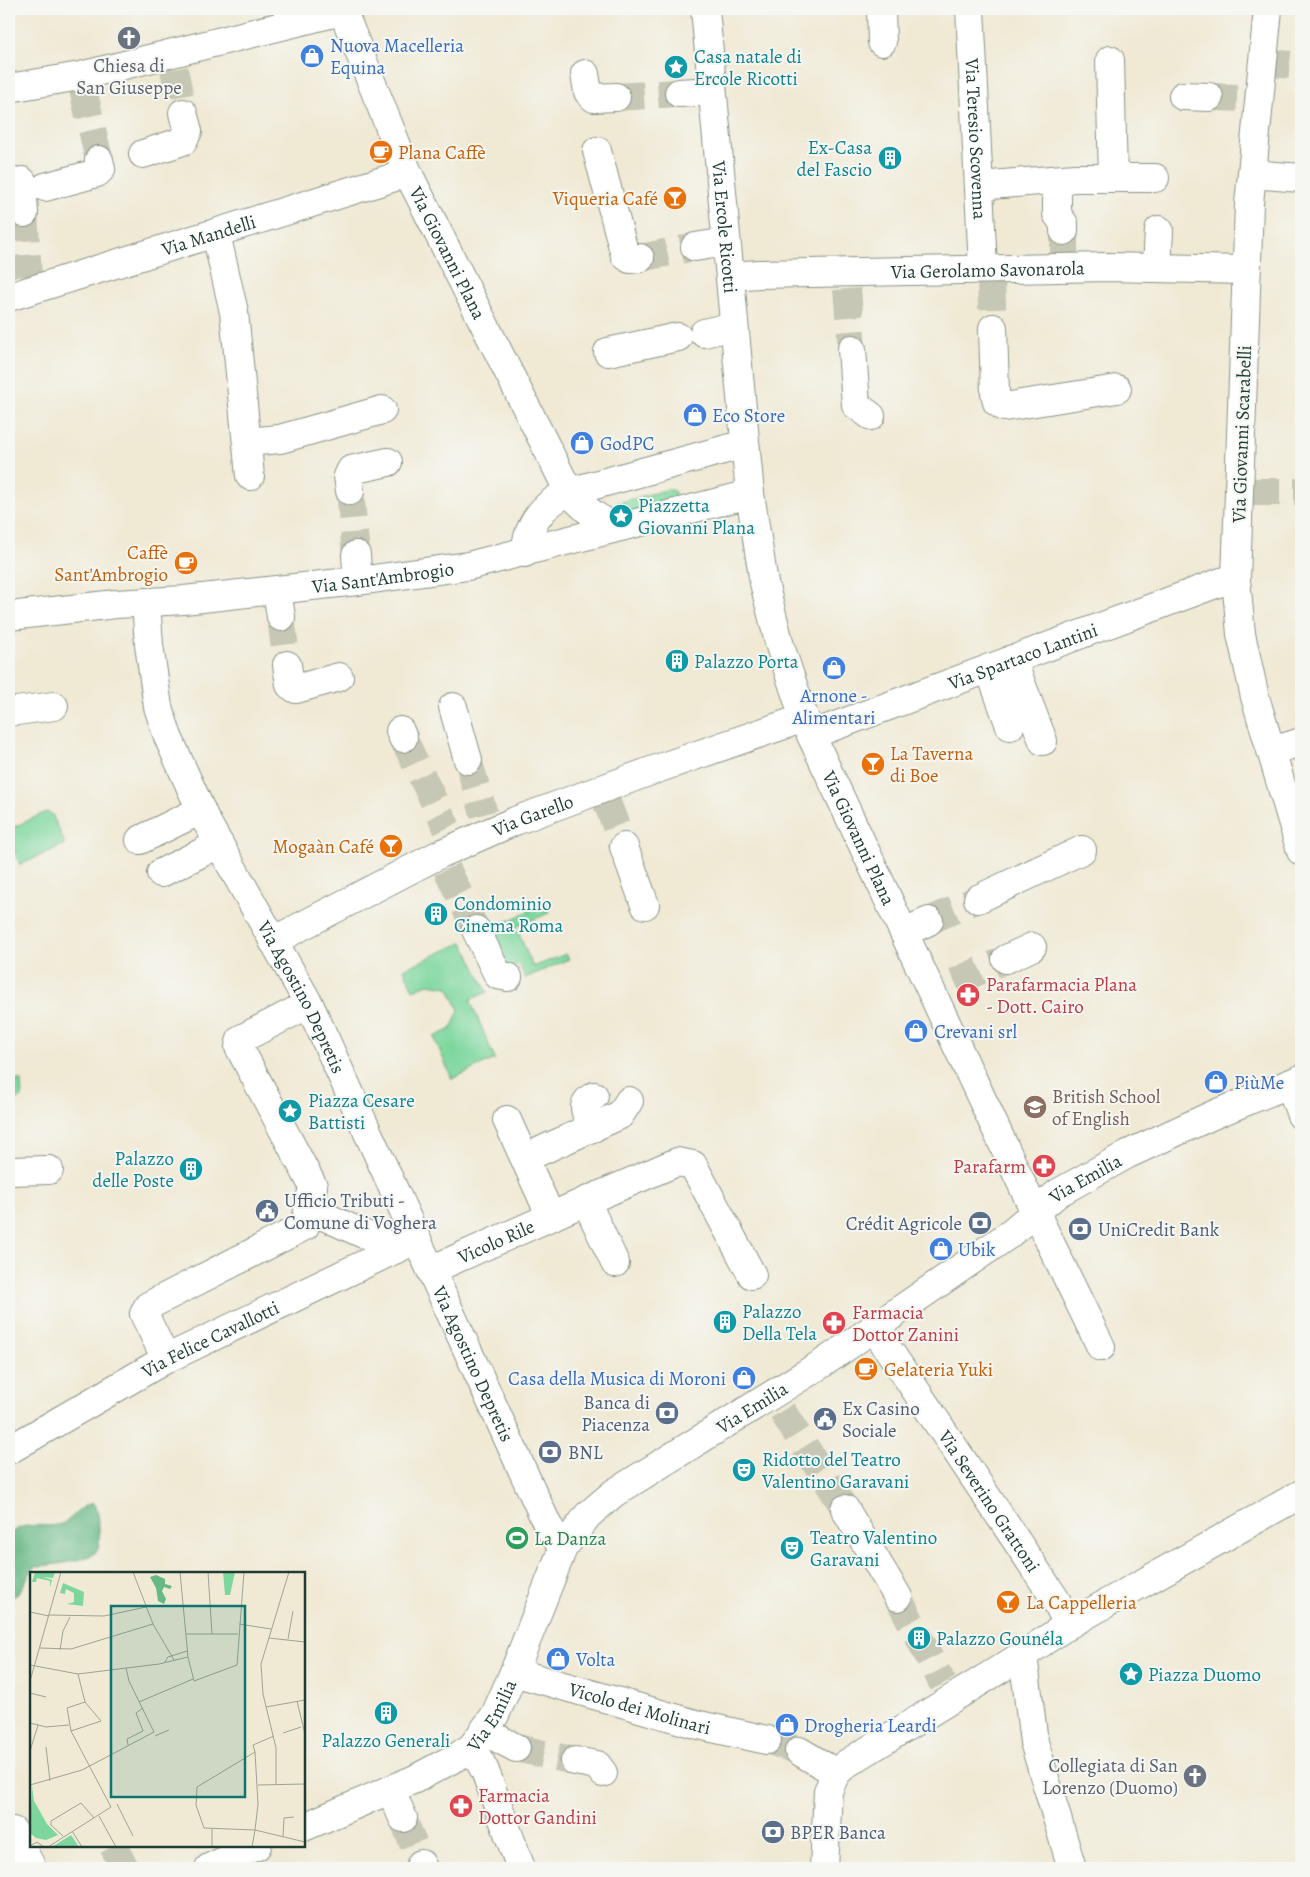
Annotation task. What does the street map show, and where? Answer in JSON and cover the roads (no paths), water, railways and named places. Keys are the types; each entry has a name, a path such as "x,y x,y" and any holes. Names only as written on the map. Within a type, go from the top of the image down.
{"street":[{"name":"Via Ercole Ricotti","path":"705,9 745,444"},
{"path":"881,9 882,42"},
{"name":"Via Teresio Scovenna","path":"970,9 979,186 989,273"},
{"name":"Via Giovanni Scarabelli","path":"1268,9 1250,98 1252,174 1246,270 1245,492 1236,579 1241,634 1255,697 1301,851"},
{"path":"9,88 82,82 172,62 342,10"},
{"name":"Via Giovanni Plana","path":"342,10 408,173 569,492"},
{"path":"1110,60 1113,178"},
{"path":"584,74 588,92 594,98 616,97"},
{"path":"679,93 712,91"},
{"path":"143,154 183,141 188,131 184,113"},
{"path":"597,151 625,255 630,259 640,258"},
{"path":"24,213 33,184 97,173 101,169 99,160"},
{"name":"Via Mandelli","path":"23,288 216,234 408,173"},
{"path":"1252,174 1301,178"},
{"path":"979,186 1057,180 1155,178"},
{"path":"1057,180 1057,214 1064,224 1064,251"},
{"path":"1157,268 1159,230"},
{"path":"216,234 234,312 250,476"},
{"path":"694,247 726,242"},
{"name":"Via Gerolamo Savonarola","path":"730,276 847,280 989,273 1064,251 1157,268 1246,270"},
{"path":"608,352 734,326"},
{"path":"993,328 995,392 997,402 1004,406 1117,388"},
{"path":"852,350 856,405 871,416"},
{"path":"246,442 280,439 382,410"},
{"path":"525,552 530,530 538,515 550,503 569,492 745,444"},
{"name":"Via Giovanni Plana","path":"745,444 750,494 764,582 780,646 807,726 917,926 944,987 1035,1212 1101,1347"},
{"path":"350,491 348,476 350,470 388,462"},
{"path":"569,492 589,513 605,523 618,527"},
{"name":"Via Sant'Ambrogio","path":"9,616 277,590 357,568 468,566 750,494"},
{"name":"Via Spartaco Lantini","path":"807,726 1001,663 1212,585 1236,579"},
{"path":"277,590 281,617"},
{"name":"Via Agostino Depretis","path":"146,602 149,645 158,708 168,737 201,810 309,1004 407,1244 431,1270 548,1526 563,1548"},
{"path":"1001,663 1010,726"},
{"path":"1001,663 1043,741"},
{"path":"287,665 290,685 296,689 340,677"},
{"path":"9,712 54,706"},
{"path":"453,707 468,760"},
{"name":"Via Garello","path":"273,941 448,850 487,823 515,821 604,795 807,726"},
{"path":"1272,751 1301,742"},
{"path":"140,840 201,810"},
{"path":"161,873 219,844"},
{"path":"624,848 645,904"},
{"path":"978,898 1082,850"},
{"path":"476,930 498,975 508,977"},
{"path":"1006,959 1032,947"},
{"path":"166,1359 144,1314 148,1306 305,1226 314,1186 239,1048 241,1039 309,1004"},
{"path":"1295,1082 1301,1115"},
{"name":"Via Emilia","path":"305,1826 391,1790 460,1755 478,1739 495,1715 563,1548 588,1515 614,1493 777,1403 874,1328 1007,1236 1058,1193 1128,1154 1215,1114 1295,1082"},
{"path":"593,1128 585,1112 584,1105 594,1096"},
{"path":"525,1158 620,1115 629,1101"},
{"path":"507,1120 556,1215"},
{"name":"Vicolo Rile","path":"431,1270 677,1162 693,1165 752,1274"},
{"path":"9,1171 49,1170"},
{"path":"586,1201 615,1262"},
{"path":"308,1209 407,1244"},
{"name":"Via Felice Cavallotti","path":"9,1450 166,1359 407,1244"},
{"name":"Via Severino Grattoni","path":"874,1328 1056,1600 1068,1625"},
{"path":"824,1868 828,1791 836,1773 846,1764 947,1691 1023,1655 1068,1625 1301,1494"},
{"path":"844,1509 898,1596"},
{"path":"1023,1655 1034,1742 1072,1868"},
{"name":"Vicolo dei Molinari","path":"514,1672 699,1725 766,1740"},
{"path":"516,1748 478,1739 485,1771 520,1868"},
{"path":"799,1752 836,1773"},
{"path":"575,1760 597,1765 603,1773"},
{"path":"391,1790 403,1818"},
{"path":"13,1831 32,1868"},
{"path":"209,1868 251,1852"}],"tunnel":[{"path":"1262,62 1301,66"},
{"path":"174,69 183,113"},
{"path":"83,89 99,160"},
{"path":"616,97 679,93"},
{"path":"1209,97 1241,98"},
{"path":"24,213 28,276"},
{"path":"1064,231 1064,255"},
{"path":"640,258 695,247"},
{"path":"991,281 993,328"},
{"path":"847,289 852,349"},
{"path":"350,491 356,555"},
{"path":"1252,492 1301,492"},
{"path":"281,617 287,665"},
{"path":"403,738 447,828"},
{"path":"468,760 484,814"},
{"path":"606,800 624,847"},
{"path":"447,869 476,930"},
{"path":"929,921 978,899"},
{"path":"955,982 1006,959"},
{"path":"782,1411 845,1509"},
{"path":"898,1597 943,1684"},
{"path":"767,1740 799,1751"},
{"path":"516,1748 575,1761"},
{"path":"403,1818 421,1864"},
{"path":"114,1847 125,1868"}],"place":[{"name":"Chiesa di San Giuseppe","path":"129,38"},
{"name":"Nuova Macelleria Equina","path":"312,56"},
{"name":"Casa natale di Ercole Ricotti","path":"676,67"},
{"name":"Plana Caffè","path":"381,152"},
{"name":"Ex-Casa del Fascio","path":"890,158"},
{"name":"Viqueria Café","path":"675,198"},
{"name":"Eco Store","path":"695,415"},
{"name":"GodPC","path":"582,443"},
{"name":"Piazzetta Giovanni Plana","path":"621,516"},
{"name":"Caffè Sant'Ambrogio","path":"186,563"},
{"name":"Palazzo Porta","path":"677,661"},
{"name":"Arnone - Alimentari","path":"834,668"},
{"name":"La Taverna di Boe","path":"873,764"},
{"name":"Mogaàn Café","path":"391,846"},
{"name":"Condominio Cinema Roma","path":"436,914"},
{"name":"Parafarmacia Plana - Dott. Cairo","path":"968,995"},
{"name":"Crevani srl","path":"916,1031"},
{"name":"PiùMe","path":"1216,1082"},
{"name":"British School of English","path":"1035,1107"},
{"name":"Piazza Cesare Battisti","path":"290,1111"},
{"name":"Parafarm","path":"1044,1166"},
{"name":"Palazzo delle Poste","path":"191,1169"},
{"name":"Ufficio Tributi - Comune di Voghera","path":"267,1211"},
{"name":"Crédit Agricole","path":"980,1223"},
{"name":"UniCredit Bank","path":"1080,1229"},
{"name":"Ubik","path":"941,1249"},
{"name":"Palazzo Della Tela","path":"725,1322"},
{"name":"Farmacia Dottor Zanini","path":"834,1323"},
{"name":"Gelateria Yuki","path":"866,1369"},
{"name":"Casa della Musica di Moroni","path":"744,1378"},
{"name":"Banca di Piacenza","path":"667,1413"},
{"name":"Ex Casino Sociale","path":"825,1419"},
{"name":"BNL","path":"550,1452"},
{"name":"Ridotto del Teatro Valentino Garavani","path":"744,1470"},
{"name":"La Danza","path":"517,1538"},
{"name":"Teatro Valentino Garavani","path":"792,1548"},
{"name":"La Cappelleria","path":"1008,1602"},
{"name":"Palazzo Gounéla","path":"919,1638"},
{"name":"Volta","path":"558,1659"},
{"name":"Piazza Duomo","path":"1131,1674"},
{"name":"Palazzo Generali","path":"386,1713"},
{"name":"Drogheria Leardi","path":"787,1725"},
{"name":"Collegiata di San Lorenzo (Duomo)","path":"1195,1776"},
{"name":"Farmacia Dottor Gandini","path":"461,1806"},
{"name":"BPER Banca","path":"773,1832"}]}
